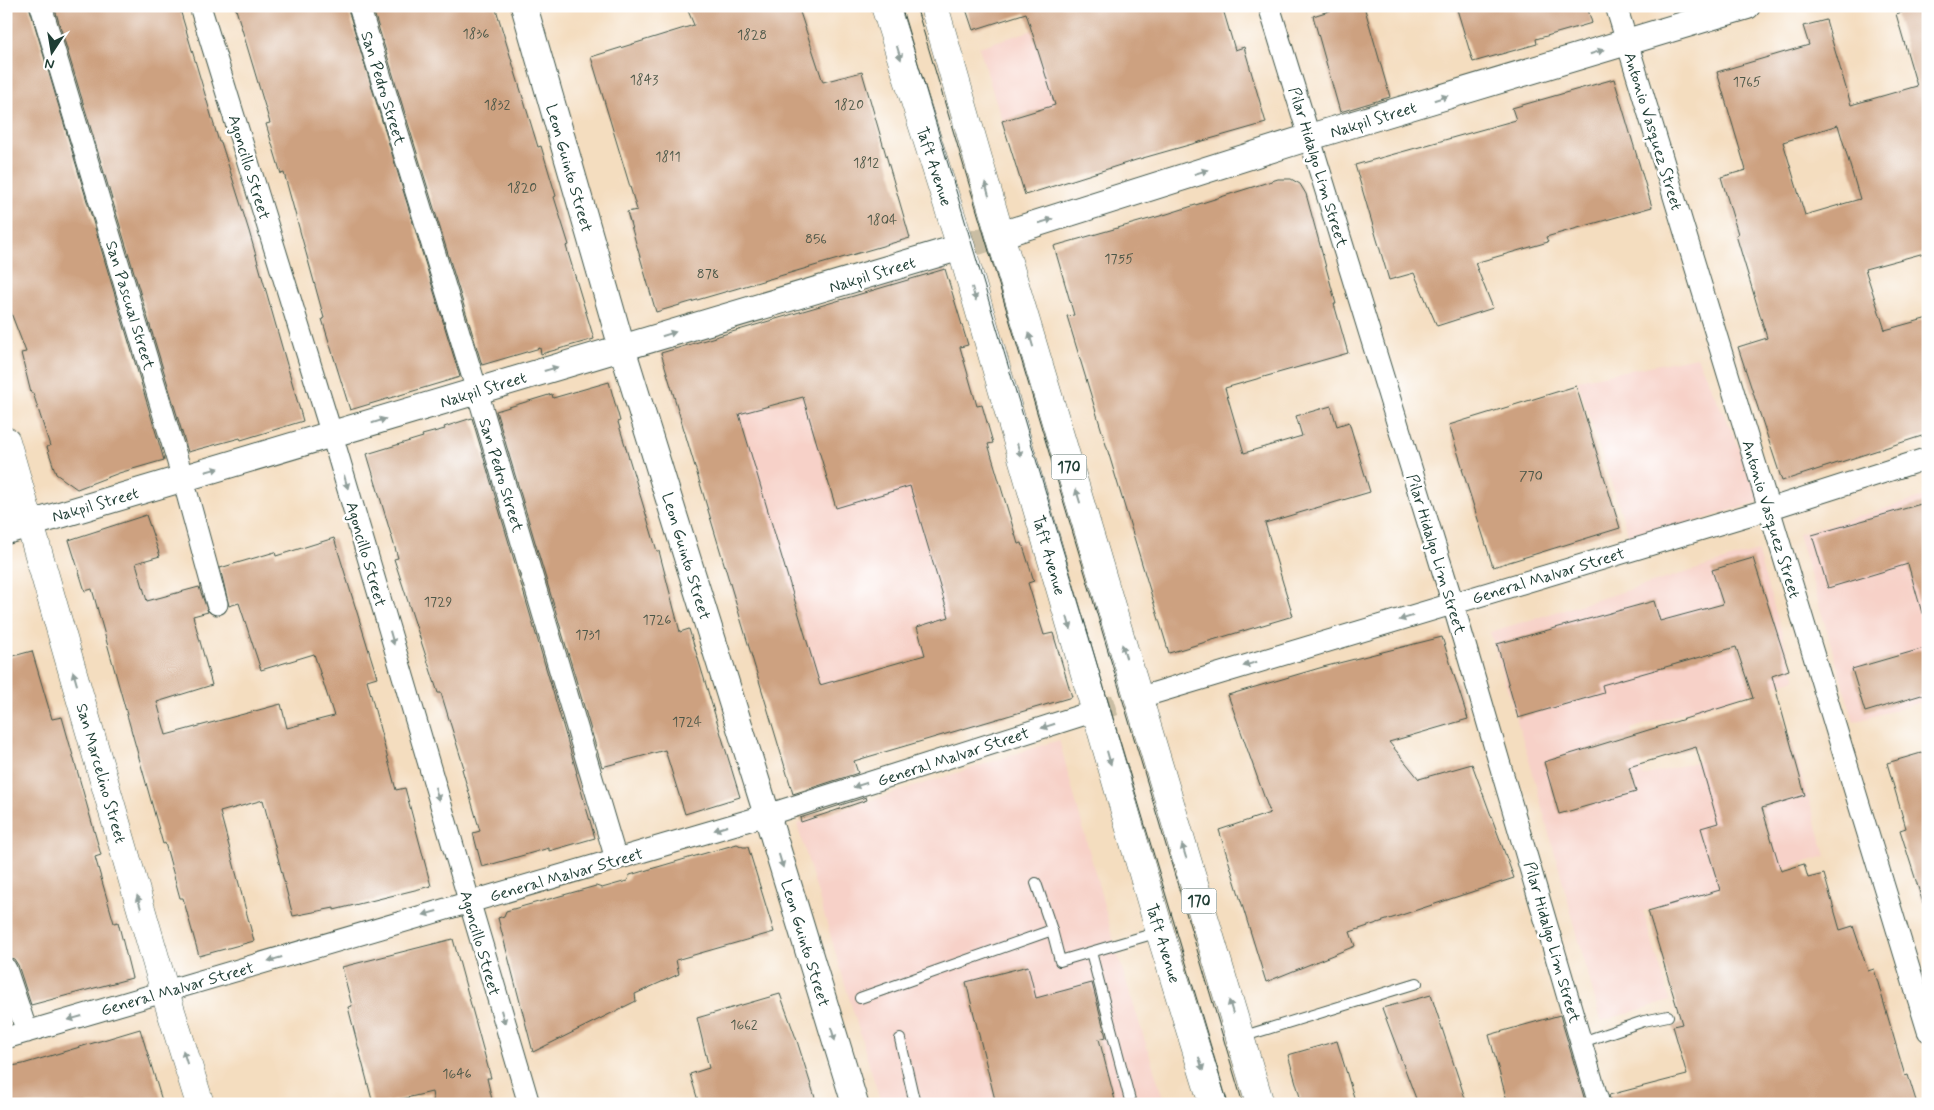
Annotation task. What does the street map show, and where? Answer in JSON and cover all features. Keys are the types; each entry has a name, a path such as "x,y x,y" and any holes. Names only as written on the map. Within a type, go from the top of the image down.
{"main road":[{"name":"Taft Avenue","path":"885,6 961,247 1095,711 1213,1104"},
{"name":"170","path":"934,6 1000,236 1260,1104"},
{"name":"San Marcelino Street","path":"6,441 18,527 200,1104"}],"street":[{"name":"San Pascual Street","path":"41,6 183,479 217,604"},
{"name":"Agoncillo Street","path":"200,6 332,435 529,1104"},
{"name":"San Pedro Street","path":"359,6 477,391 616,859"},
{"name":"Leon Guinto Street","path":"524,6 622,348 855,1104"},
{"name":"Pilar Hidalgo Lim Street","path":"1269,6 1452,604 1599,1104"},
{"name":"Antonio Vasquez Street","path":"1616,6 1928,1031"},
{"name":"Nakpil Street","path":"1000,236 1310,138 1747,6"},
{"name":"Nakpil Street","path":"18,527 961,247"},
{"name":"General Malvar Street","path":"1138,698 1769,509 1928,458"},
{"name":"General Malvar Street","path":"6,1038 767,814 1095,711"},
{"path":"6,969 27,1032"}],"lane":[{"path":"1036,884 1052,930 1060,961 1160,932"},
{"path":"860,998 1052,930"},
{"path":"1091,952 1131,1104"},
{"path":"1240,1037 1417,983"},
{"path":"1582,1042 1668,1016"},
{"path":"900,1039 915,1104"}],"shaded area":[{"path":"1091,12 1114,87 1002,121 979,47"},
{"path":"945,269 968,345 960,347 977,406 982,405 993,443 988,445 1018,543 1023,543 1034,581 1028,583 1044,635 1053,633 1072,697 789,780 661,353"},
{"path":"1697,357 1764,500 1631,542 1577,380"},
{"path":"1928,496 1928,700 1854,722 1798,534"},
{"path":"1757,551 1796,679 1631,729 1643,776 1790,737 1826,856 1643,911 1670,1001 1601,1021 1529,760 1490,632"},
{"path":"1059,740 1115,946 1165,1104 881,1104 797,824"}],"building":[{"path":"6,6 29,6 164,460 119,473 77,489 56,474 47,447 50,446 33,393 31,393 21,353 26,352 6,300"},
{"path":"54,6 179,6 219,142 221,142 249,231 303,421 241,440 240,438 188,452"},
{"path":"235,6 347,6 460,377 350,410 322,319 324,318 284,173 281,174 266,124 270,123"},
{"path":"372,6 495,6 538,147 541,146 556,196 554,197 569,245 566,246 594,339 541,354 540,348 482,365"},
{"path":"686,6 798,6 823,82 862,72 910,238 656,312 627,212 637,210 591,57 694,25"},
{"path":"965,6 1222,6 1235,50 1244,47 1266,123 1136,160 1025,195 1002,121 1055,105 1026,13 973,30"},
{"path":"1345,6 1364,6 1390,97 1340,112 1313,16"},
{"path":"1456,6 1587,6 1592,23 1536,39 1537,44 1473,62"},
{"path":"1920,6 1928,6 1928,103 1926,103 1928,111 1928,252 1865,269 1885,330 1928,318 1928,434 1782,481 1738,347 1767,338 1736,235 1738,234 1721,177 1746,170 1717,72 1809,45 1803,26 1826,20 1851,105 1917,86 1896,14","holes":["1838,125 1860,199 1805,215 1783,142"]},
{"path":"1614,79 1652,207 1546,237 1548,242 1475,263 1493,308 1437,326 1414,273 1389,280 1355,165 1516,120 1512,108"},
{"path":"1278,179 1291,179 1300,184 1306,194 1348,353 1225,388 1244,453 1302,436 1296,416 1331,406 1337,426 1349,422 1370,492 1265,523 1293,616 1169,653 1067,316 1074,315 1054,246 1167,214"},
{"path":"945,269 968,345 960,347 977,406 982,405 993,443 988,444 1018,544 1022,543 1034,581 1028,583 1044,635 1053,633 1072,697 854,761 858,773 793,794 661,353","holes":["803,397 836,508 910,486 949,617 917,627 925,655 820,685 739,414"]},
{"path":"609,382 620,421 618,422 657,551 659,551 680,632 689,629 740,797 685,814 665,750 602,767 496,411 552,394 553,398"},
{"path":"1576,386 1620,528 1493,567 1449,425"},
{"path":"472,418 595,838 549,851 549,848 482,867 473,833 480,831 462,769 464,768 441,693 438,693 394,559 398,558 367,454 423,437 422,435 445,429 444,427"},
{"path":"1928,502 1928,612 1922,613 1908,564 1828,588 1812,535"},
{"path":"146,515 160,556 136,563 147,601 199,587 208,612 193,616 212,685 157,702 166,735 281,704 287,728 334,716 314,654 261,670 239,603 229,606 220,568 275,552 276,556 334,538 377,677 367,680 396,790 405,788 431,886 334,910 334,908 293,916 263,800 220,812 254,941 199,956 183,898 180,898 165,843 163,844 92,589 85,591 69,540"},
{"path":"1753,558 1789,670 1772,676 1805,795 1762,808 1781,871 1804,864 1808,878 1824,874 1840,930 1853,926 1868,971 1874,969 1905,1076 1908,1075 1917,1104 1611,1104 1609,1095 1687,1075 1673,1026 1682,1024 1648,911 1720,890 1701,828 1718,823 1696,747 1629,767 1636,792 1559,814 1544,762 1753,698 1736,647 1602,685 1604,693 1518,718 1497,644 1654,601 1660,621 1723,604 1712,570"},
{"path":"1442,637 1468,719 1389,742 1419,779 1472,764 1514,878 1350,932 1355,946 1266,982 1219,830 1270,813 1228,695 1323,667"},
{"path":"1928,647 1928,693 1865,712 1852,669"},
{"path":"32,651 52,719 62,717 101,855 95,857 114,923 118,922 132,978 31,1005 18,965 14,959 6,957 6,658"},
{"path":"1928,751 1928,902 1923,903 1900,830 1906,828 1887,763"},
{"path":"866,797 867,800 801,822 800,818"},
{"path":"737,844 748,847 774,932 676,960 679,974 635,994 636,1001 533,1052 498,918 504,916 506,911 596,886 602,888 627,881 630,875"},
{"path":"453,939 491,1078 487,1078 493,1104 434,1104 432,1092 373,1104 348,1007 352,1006 342,967"},
{"path":"1028,966 1036,998 1092,983 1106,1037 1099,1039 1116,1104 996,1104 966,982"},
{"path":"780,994 817,1104 699,1104 690,1074 709,1068 697,1018"},
{"path":"1431,995 1467,1104 1418,1104 1382,1008"},
{"path":"1560,1015 1586,1104 1508,1104 1489,1035"},
{"path":"140,1029 163,1104 6,1104 6,1067 23,1064"},
{"path":"1337,1041 1356,1104 1302,1104 1288,1055"}],"tunnel":[{"path":"961,247 1000,235"},
{"path":"1095,711 1138,698"}],"tram line":[{"path":"901,6 1228,1104"},
{"path":"916,6 1243,1104"}]}
